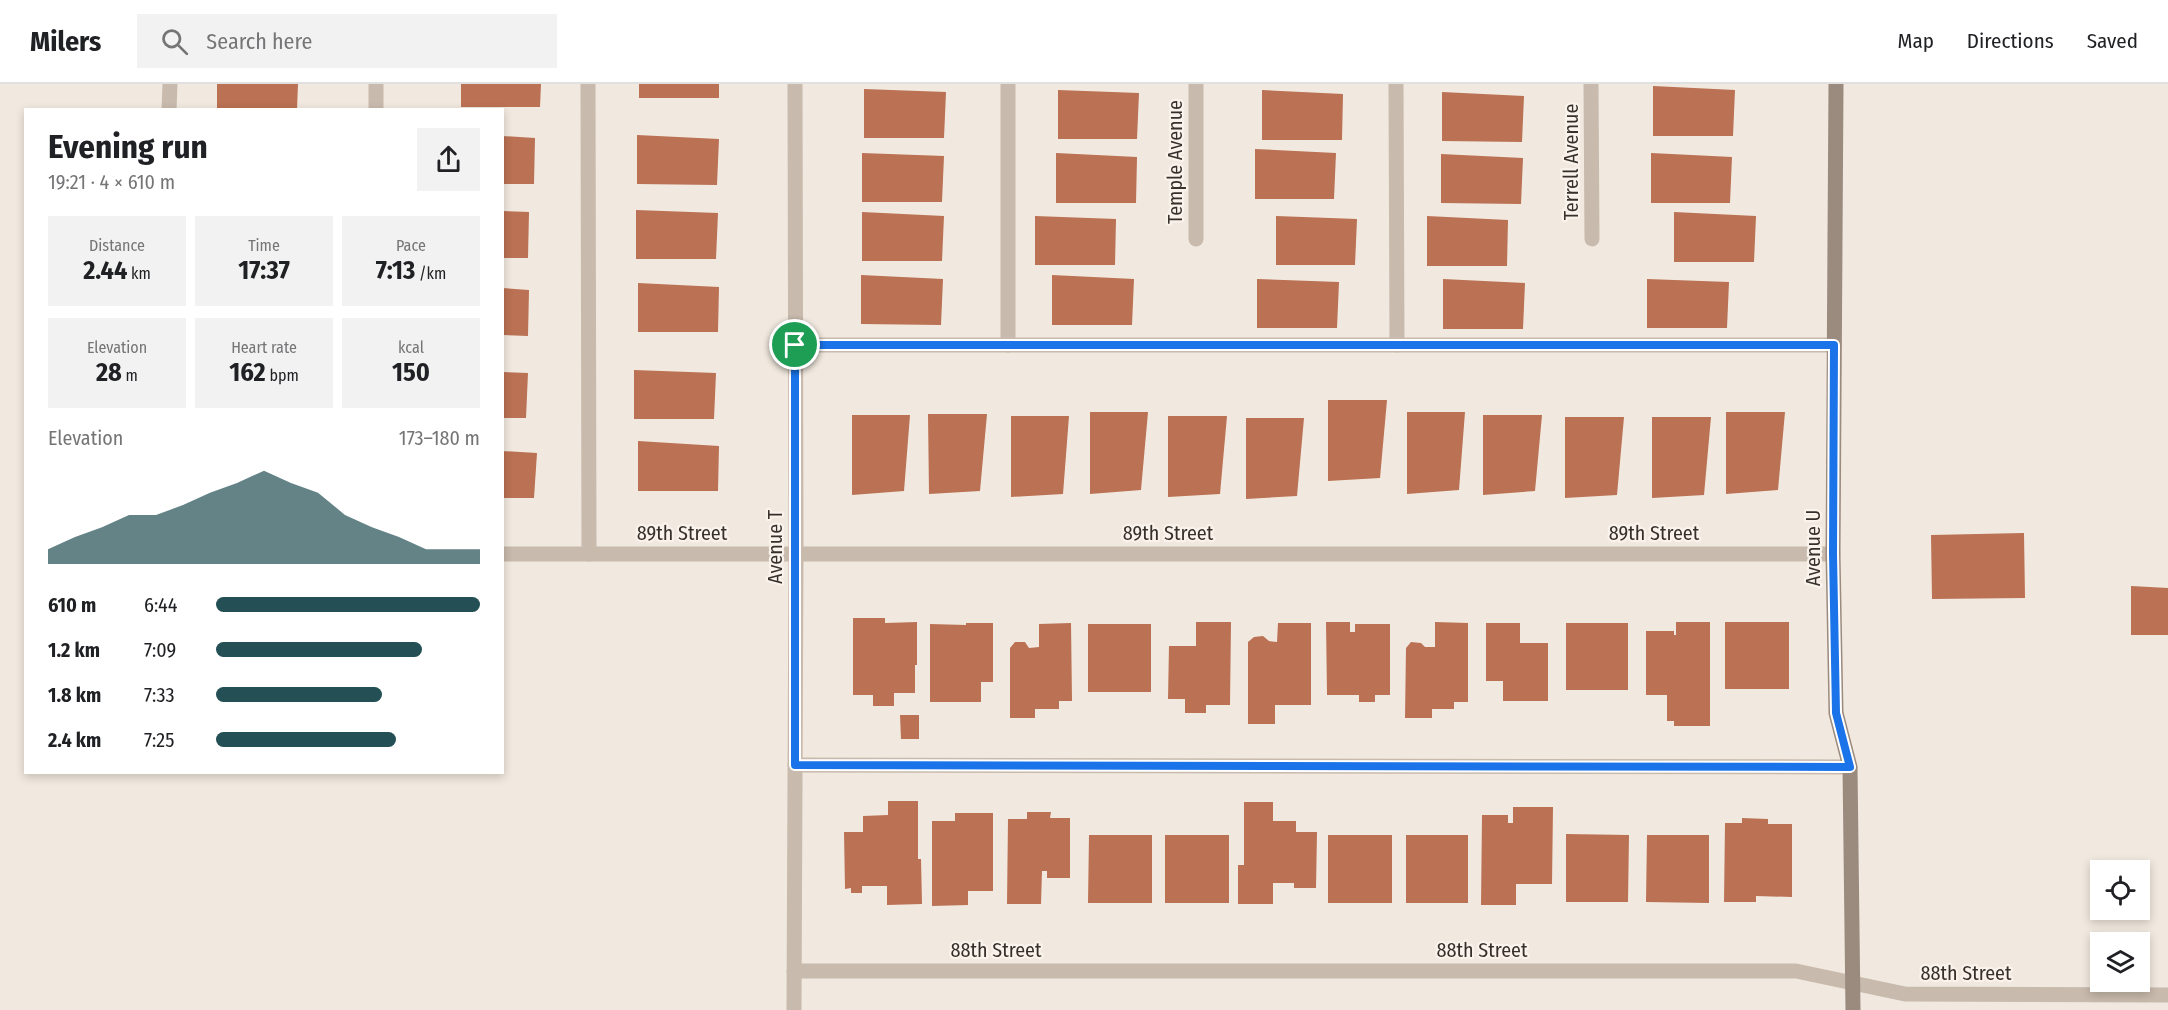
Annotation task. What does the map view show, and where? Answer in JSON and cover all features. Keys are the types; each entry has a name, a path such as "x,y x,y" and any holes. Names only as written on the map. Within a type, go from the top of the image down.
{"street":[{"path":"169,108 170,84"},
{"path":"376,84 376,108"},
{"path":"588,84 589,554"},
{"name":"Avenue T","path":"794,1010 795,84"},
{"path":"1008,84 1008,345"},
{"name":"Temple Avenue","path":"1196,84 1196,239"},
{"path":"1396,84 1397,345"},
{"name":"Terrell Avenue","path":"1591,84 1592,239"},
{"name":"Avenue U","path":"1836,84 1833,554 1836,713 1850,767 1853,1010"},
{"path":"795,345 1834,345"},
{"name":"89th Street","path":"504,554 1833,554"},
{"path":"795,765 1850,767"},
{"name":"88th Street","path":"794,971 1796,971 1905,994 2168,995"}],"building":[{"path":"217,84 298,84 297,108 217,108"},
{"path":"461,84 541,84 540,107 461,107"},
{"path":"639,84 719,84 719,98 639,98"},
{"path":"1653,86 1735,90 1733,136 1653,136"},
{"path":"864,89 946,92 944,138 864,138"},
{"path":"1058,90 1139,93 1137,139 1058,139"},
{"path":"1262,90 1343,94 1342,140 1262,140"},
{"path":"1442,92 1524,96 1522,142 1442,141"},
{"path":"637,135 719,139 717,185 637,184"},
{"path":"504,136 535,138 534,184 504,184"},
{"path":"1255,149 1336,153 1334,199 1255,199"},
{"path":"862,153 944,156 942,202 862,202"},
{"path":"1056,153 1137,157 1136,203 1056,203"},
{"path":"1651,153 1732,157 1730,203 1651,203"},
{"path":"1441,154 1523,158 1521,204 1441,203"},
{"path":"636,210 718,213 716,259 636,259"},
{"path":"504,211 529,212 528,258 504,258"},
{"path":"862,212 944,216 942,261 862,261"},
{"path":"1674,212 1756,216 1754,262 1674,262"},
{"path":"1035,216 1116,219 1115,265 1035,265"},
{"path":"1276,216 1357,219 1355,265 1276,265"},
{"path":"1427,216 1508,220 1507,266 1427,266"},
{"path":"861,275 943,279 941,325 861,324"},
{"path":"1052,275 1134,279 1132,325 1052,325"},
{"path":"1257,279 1339,282 1337,328 1257,328"},
{"path":"1443,279 1525,283 1523,329 1443,329"},
{"path":"1647,279 1729,282 1727,328 1647,328"},
{"path":"638,283 719,287 718,332 638,332"},
{"path":"504,288 529,290 528,336 504,335"},
{"path":"634,370 716,373 714,419 634,419"},
{"path":"504,372 528,373 526,418 504,418"},
{"path":"1328,400 1387,400 1380,478 1328,481"},
{"path":"1090,412 1148,412 1141,490 1090,494"},
{"path":"1407,412 1465,412 1459,490 1407,494"},
{"path":"1726,412 1785,412 1778,490 1726,494"},
{"path":"928,414 987,414 980,491 929,494"},
{"path":"852,415 910,415 904,491 852,495"},
{"path":"1483,415 1542,415 1535,491 1483,495"},
{"path":"1011,416 1069,416 1063,494 1011,497"},
{"path":"1168,416 1227,416 1220,494 1168,497"},
{"path":"1565,417 1624,417 1617,495 1565,498"},
{"path":"1652,417 1711,417 1704,495 1652,498"},
{"path":"1246,418 1304,418 1297,496 1246,499"},
{"path":"638,441 719,446 718,491 638,491"},
{"path":"504,451 537,453 534,498 504,498"},
{"path":"2024,533 2025,598 1932,599 1931,535"},
{"path":"2131,586 2168,588 2168,635 2131,635"},
{"path":"853,618 885,618 885,623 917,622 915,693 894,693 894,706 873,706 873,695 853,695"},
{"path":"1196,622 1231,622 1230,705 1206,705 1206,713 1185,713 1185,699 1168,699 1169,646 1196,646"},
{"path":"1326,622 1350,622 1350,632 1355,632 1355,624 1390,624 1390,695 1375,695 1375,702 1359,702 1359,695 1327,695"},
{"path":"1435,622 1468,623 1468,702 1454,702 1454,709 1432,709 1432,718 1405,718 1406,648 1411,642 1421,643 1425,647 1435,647"},
{"path":"1676,622 1710,622 1710,726 1674,726 1674,721 1667,721 1667,695 1646,695 1646,631 1674,631 1676,635"},
{"path":"1725,622 1789,622 1789,689 1725,689"},
{"path":"966,623 993,623 993,682 981,682 981,702 930,702 930,624 966,625"},
{"path":"1071,623 1072,701 1059,701 1059,709 1035,709 1035,718 1010,718 1010,648 1015,642 1025,642 1029,648 1039,647 1039,624"},
{"path":"1278,623 1311,623 1311,705 1275,705 1275,724 1248,724 1248,642 1254,637 1263,636 1269,641 1277,642"},
{"path":"1486,623 1520,623 1520,643 1548,643 1548,701 1503,701 1503,681 1486,681"},
{"path":"1566,623 1628,623 1628,690 1566,690"},
{"path":"1088,624 1151,624 1151,692 1088,692"},
{"path":"900,715 919,715 919,739 901,739"},
{"path":"888,801 918,801 918,859 921,859 922,904 887,905 887,886 862,886 862,893 851,893 851,888 845,889 844,832 863,832 863,816 888,815"},
{"path":"1244,802 1273,802 1273,821 1296,821 1296,832 1317,832 1316,888 1294,888 1294,883 1273,883 1273,904 1238,904 1238,865 1244,865"},
{"path":"1513,807 1553,807 1552,884 1516,884 1516,905 1481,905 1482,815 1508,815 1508,823 1513,823"},
{"path":"1027,812 1051,812 1050,818 1070,818 1070,878 1047,878 1047,871 1042,871 1041,904 1007,904 1008,819 1027,819"},
{"path":"955,813 993,813 993,891 968,891 968,905 932,906 932,821 955,821"},
{"path":"1742,818 1768,819 1768,824 1792,824 1792,897 1756,896 1756,902 1724,902 1725,823 1742,823"},
{"path":"1566,834 1629,835 1628,902 1566,902"},
{"path":"1089,835 1152,835 1152,903 1088,903"},
{"path":"1165,835 1229,835 1229,903 1165,903"},
{"path":"1328,835 1392,835 1392,903 1328,903"},
{"path":"1406,835 1468,835 1468,903 1406,903"},
{"path":"1647,835 1709,835 1709,903 1646,902"}],"route":[{"path":"795,345 1834,345 1833,554 1836,713 1850,767 795,765 795,345"}]}
